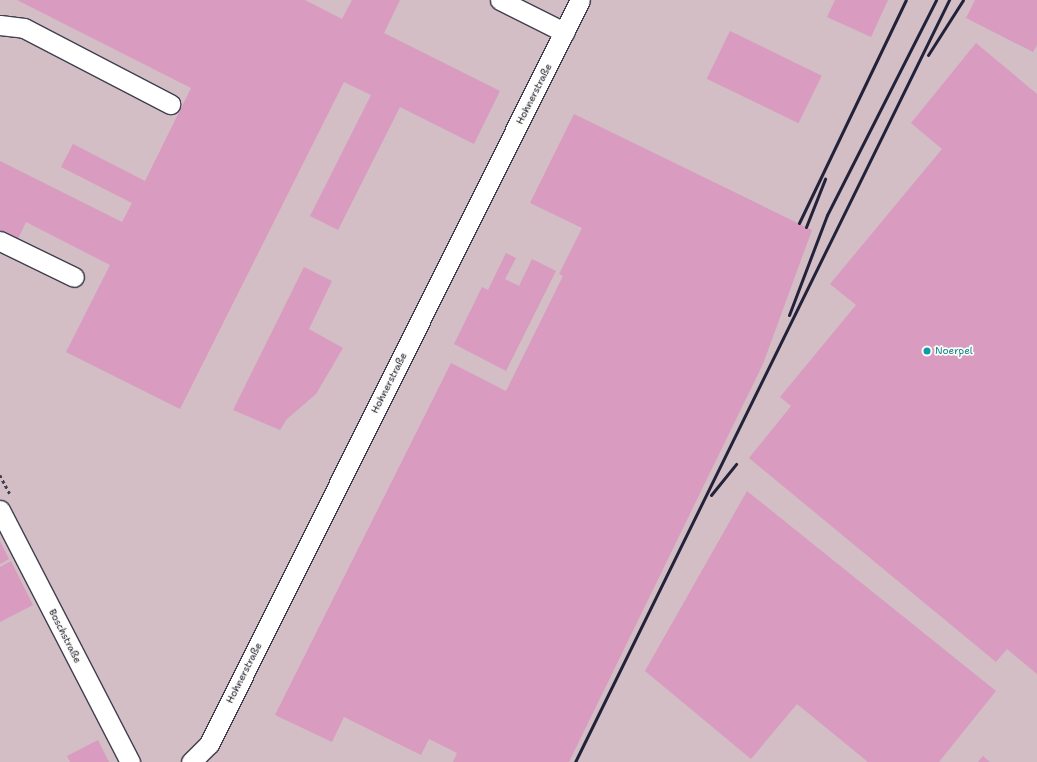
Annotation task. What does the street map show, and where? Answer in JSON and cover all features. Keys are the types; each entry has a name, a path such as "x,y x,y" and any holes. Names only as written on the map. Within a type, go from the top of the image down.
{"street":[{"path":"500,0 564,32"},
{"name":"Hohnerstraße","path":"191,762 209,744 580,0"},
{"path":"0,25 24,28 170,104"},
{"path":"0,241 74,277"},
{"name":"Boschstraße","path":"0,510 130,762"}],"shaded area":[{"path":"0,0 1037,0 1037,762 0,762"}],"building":[{"path":"17,0 305,0 342,19 352,0 400,0 384,33 500,91 474,144 400,107 338,230 310,216 371,95 344,82 180,409 66,352 110,265 26,222 18,239 0,230 0,161 122,222 132,203 61,167 73,144 145,181 191,88"},
{"path":"835,0 888,0 871,37 827,17"},
{"path":"975,0 1037,0 1037,45 1033,52 966,18"},
{"path":"730,31 822,76 798,123 707,79"},
{"name":"Noerpel","path":"976,43 1037,94 1037,674 1007,649 996,662 749,458 791,406 780,397 856,305 830,284 942,149 911,123"},
{"path":"574,114 812,230 763,364 569,762 453,762 457,753 429,739 421,755 344,717 332,742 275,715 451,363 506,391 563,276 559,274 582,228 530,203"},
{"path":"506,253 516,258 505,279 519,286 532,259 556,271 506,371 454,344 482,287 488,290"},
{"path":"304,267 332,281 309,329 343,348 316,394 287,419 280,430 233,410"},
{"path":"747,491 996,691 939,762 868,762 797,704 751,759 645,671"},
{"path":"0,541 9,559 0,564"},
{"path":"11,561 33,605 0,622 0,567"},
{"path":"98,740 109,762 70,762 67,756"},
{"path":"983,756 990,762 978,762"}],"railway":[{"path":"799,223 906,0"},
{"path":"789,315 827,215 936,0"},
{"path":"575,762 949,0"},
{"path":"928,55 963,0"},
{"path":"806,227 825,179"},
{"path":"711,495 736,464"}],"place":[{"name":"Noerpel","path":"927,351"}]}
